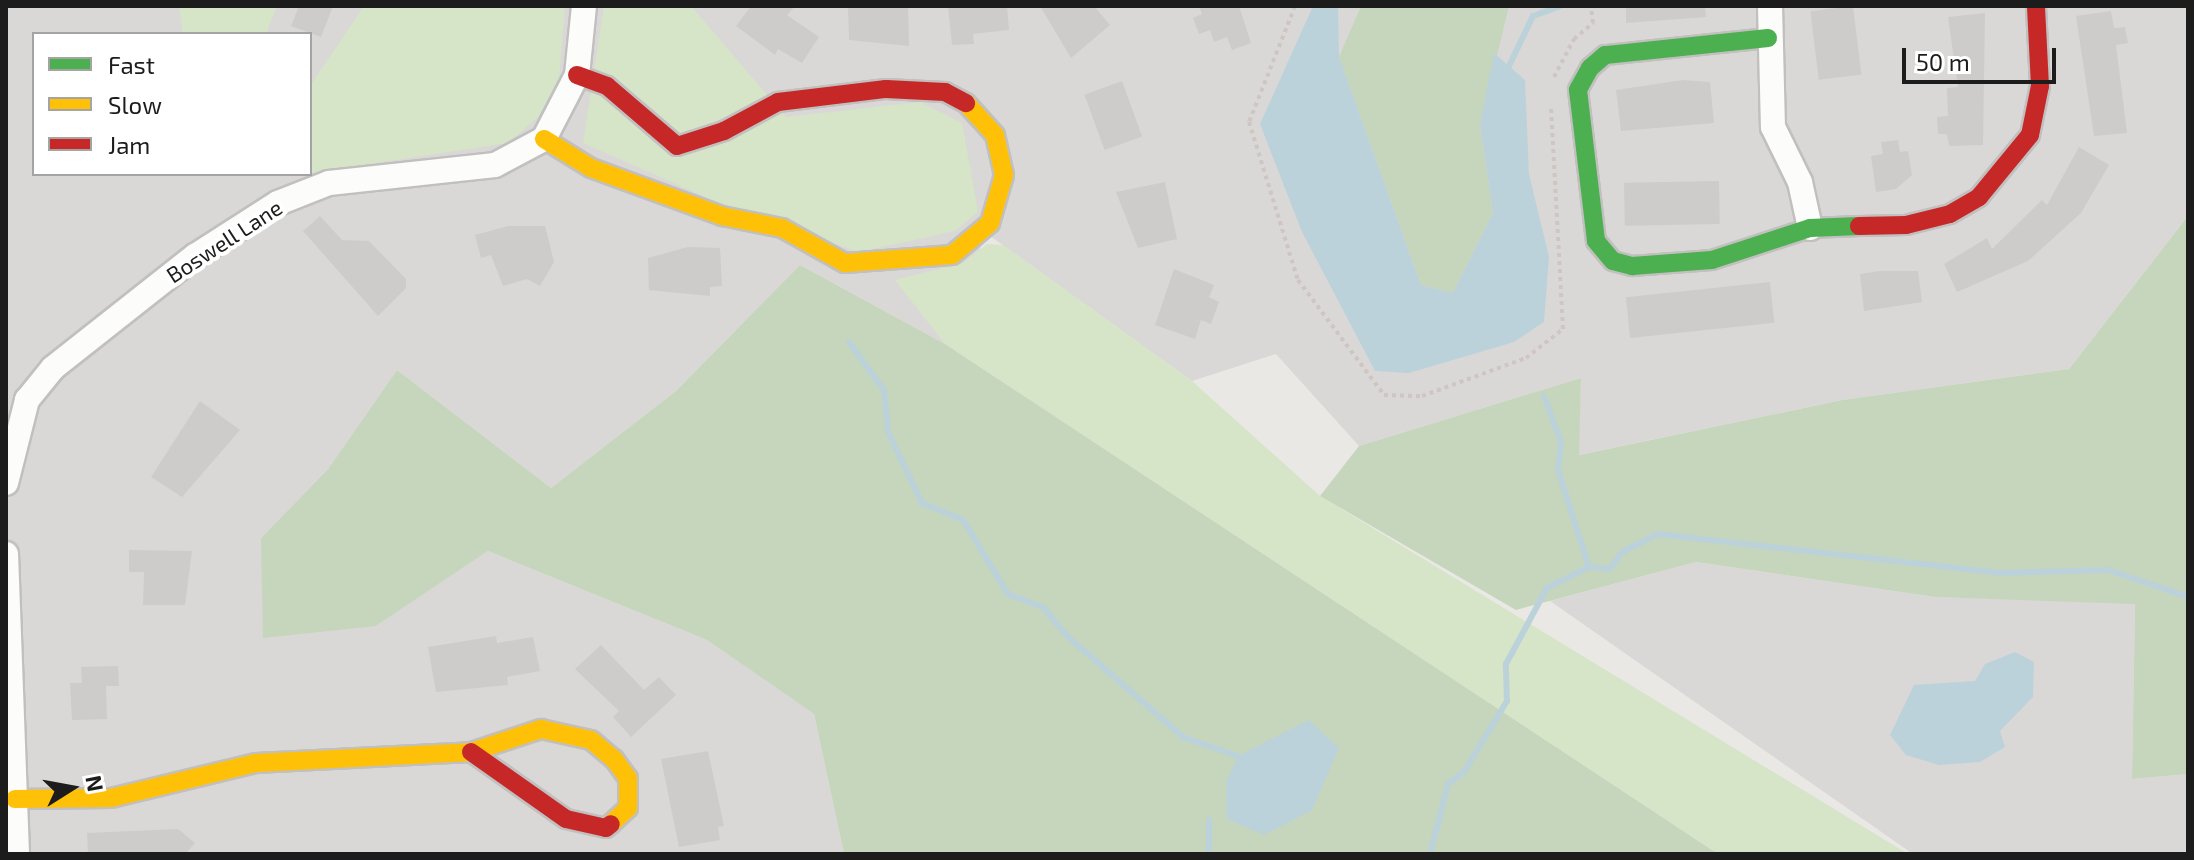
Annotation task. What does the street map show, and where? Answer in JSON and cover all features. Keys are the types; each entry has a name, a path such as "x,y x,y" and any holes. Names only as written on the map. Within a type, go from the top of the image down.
{"street":[{"path":"577,75 607,86 666,142 677,146 712,137 778,102 886,89 945,92 968,104 995,135 1004,175 1000,201 990,223 952,255 845,263 782,228 722,216 645,183 591,168 544,139 577,75 584,6"},
{"path":"1770,6 1768,38 1773,127 1800,182 1810,228"},
{"path":"1768,38 1605,55 1590,68 1578,90 1596,241 1613,261 1632,266 1712,260 1810,228 1906,225 1935,218 1979,197 1997,180 2030,135 2040,86 2036,6"},
{"name":"Boswell Lane","path":"6,483 9,439 27,400 83,338 278,203 374,175 495,165 544,139"},
{"path":"6,554 17,854"},
{"path":"15,799 111,798 256,763 471,752 541,729 568,731 614,759 628,778 628,808 606,828 566,819 528,798 471,752"}],"path":[{"path":"1295,6 1249,122 1298,280 1384,395 1422,396 1526,358 1563,329 1552,95"},
{"path":"1553,82 1574,39 1593,23 1591,6"}],"shaded area":[{"path":"6,6 2188,6 2188,216 2069,369 1842,400 1578,455 1581,378 1359,446 1276,354 1192,381 986,233 945,344 800,265 676,391 551,488 397,370 328,469 261,538 376,626 488,551 707,640 814,714 844,854 6,854"},
{"path":"1696,562 1935,597 2135,603 2132,779 2188,774 2188,854 1913,854 1550,601"}],"green space":[{"path":"179,6 277,6 267,32 183,32"},
{"path":"364,6 565,6 559,79 538,117 508,143 312,173 312,83"},
{"path":"604,6 691,6 786,117 920,102 962,123 978,212 955,231 859,252 733,209 583,143"},
{"path":"1361,6 1509,6 1480,125 1493,213 1453,293 1421,285 1339,57"},
{"path":"2188,216 2188,774 2132,779 2135,604 1935,597 1696,562 1516,610 1320,496 1359,446 1581,378 1579,455 1842,400 2069,369"},
{"path":"987,244 1003,245 1192,381 1320,496 1908,854 1718,854 945,344 895,280 963,263"},
{"path":"800,265 945,344 1718,854 844,854 814,714 707,640 488,551 376,626 263,638 261,538 328,469 397,370 551,488 676,391"}],"water":[{"path":"1313,6 1338,6 1339,57 1421,285 1453,293 1493,213 1480,125 1494,53 1525,80 1529,174 1549,257 1544,322 1514,342 1409,373 1375,371 1302,232 1260,124"},
{"path":"2015,652 2034,662 2033,697 2000,731 2005,747 1980,762 1939,765 1906,755 1890,735 1914,685 1975,681 1985,664"},
{"path":"1309,720 1339,748 1312,810 1264,835 1227,819 1226,782 1238,756"}],"building":[{"path":"299,6 333,6 321,37 291,26"},
{"path":"751,6 795,6 787,15 819,37 802,63 778,49 775,55 736,26"},
{"path":"848,6 908,6 909,46 849,40"},
{"path":"948,6 1007,6 1009,30 973,34 974,44 952,45"},
{"path":"1040,6 1094,6 1110,25 1071,58"},
{"path":"1199,6 1239,6 1251,43 1232,50 1227,37 1214,42 1210,30 1199,34 1193,18 1202,14"},
{"path":"1626,6 1705,6 1706,17 1626,23"},
{"path":"1853,6 1861,74 1819,80 1810,11"},
{"path":"2111,11 2114,28 2125,27 2128,43 2116,45 2127,133 2094,136 2076,16"},
{"path":"1985,13 1983,145 1949,146 1947,134 1938,134 1937,117 1948,116 1947,88 1958,87 1948,17"},
{"path":"1683,80 1710,82 1714,123 1621,131 1616,90"},
{"path":"1122,81 1142,136 1105,150 1084,95"},
{"path":"1898,140 1900,152 1908,151 1912,175 1896,189 1876,192 1871,156 1883,154 1881,142"},
{"path":"2079,147 2109,165 2081,213 2028,261 1957,292 1944,264 1987,238 1992,249 2042,200 2047,205"},
{"path":"1719,181 1720,224 1625,226 1624,183"},
{"path":"1165,182 1177,239 1138,248 1116,192"},
{"path":"320,216 342,240 369,241 406,279 406,288 378,316 303,231"},
{"path":"508,226 545,226 554,262 540,286 527,279 503,286 491,255 481,258 475,235"},
{"path":"688,247 720,248 722,286 710,287 710,296 649,290 648,258"},
{"path":"1174,269 1214,285 1209,297 1219,302 1211,324 1201,320 1195,339 1155,325"},
{"path":"1918,271 1922,302 1864,311 1860,274"},
{"path":"1770,282 1774,323 1630,338 1626,297"},
{"path":"200,401 240,430 182,497 151,477"},
{"path":"129,550 192,551 185,605 143,605 144,572 129,572"},
{"path":"496,636 497,643 533,637 540,671 507,677 508,685 436,692 428,647"},
{"path":"601,645 644,690 659,677 676,695 631,737 613,717 619,711 575,669"},
{"path":"118,666 119,686 106,686 107,719 72,720 70,683 82,683 81,667"},
{"path":"708,751 724,826 718,827 720,840 679,847 661,759"},
{"path":"178,829 195,843 185,854 88,854 87,833"}],"waterway":[{"path":"1509,66 1533,16 1560,6"},
{"path":"849,342 884,390 888,432 922,503 963,520 1008,594 1044,608 1065,634 1183,737 1238,756"},
{"path":"1544,396 1561,442 1558,470 1589,567"},
{"path":"1430,854 1448,784 1464,772 1507,701 1506,664 1547,588 1589,567 1610,569 1622,552 1658,534 1999,573 2108,570 2188,597"},
{"path":"1209,820 1209,854"}],"traffic: fast":[{"path":"1768,38 1605,55 1590,68 1578,90 1596,241 1613,261 1632,266 1712,260 1810,228 1859,226"}],"traffic: slow":[{"path":"544,139 591,168 722,216 782,228 845,263 952,255 990,223 1004,175 995,135 966,103"},
{"path":"15,799 111,798 256,763 471,752 541,729 591,740 614,759 628,778 628,808 611,824"}],"traffic: jam":[{"path":"1859,226 1906,225 1950,214 1979,197 2030,135 2040,86 2036,6"},
{"path":"577,75 607,86 677,146 724,131 778,102 886,89 945,92 966,103"},
{"path":"471,752 566,819 606,828 611,824"}]}
